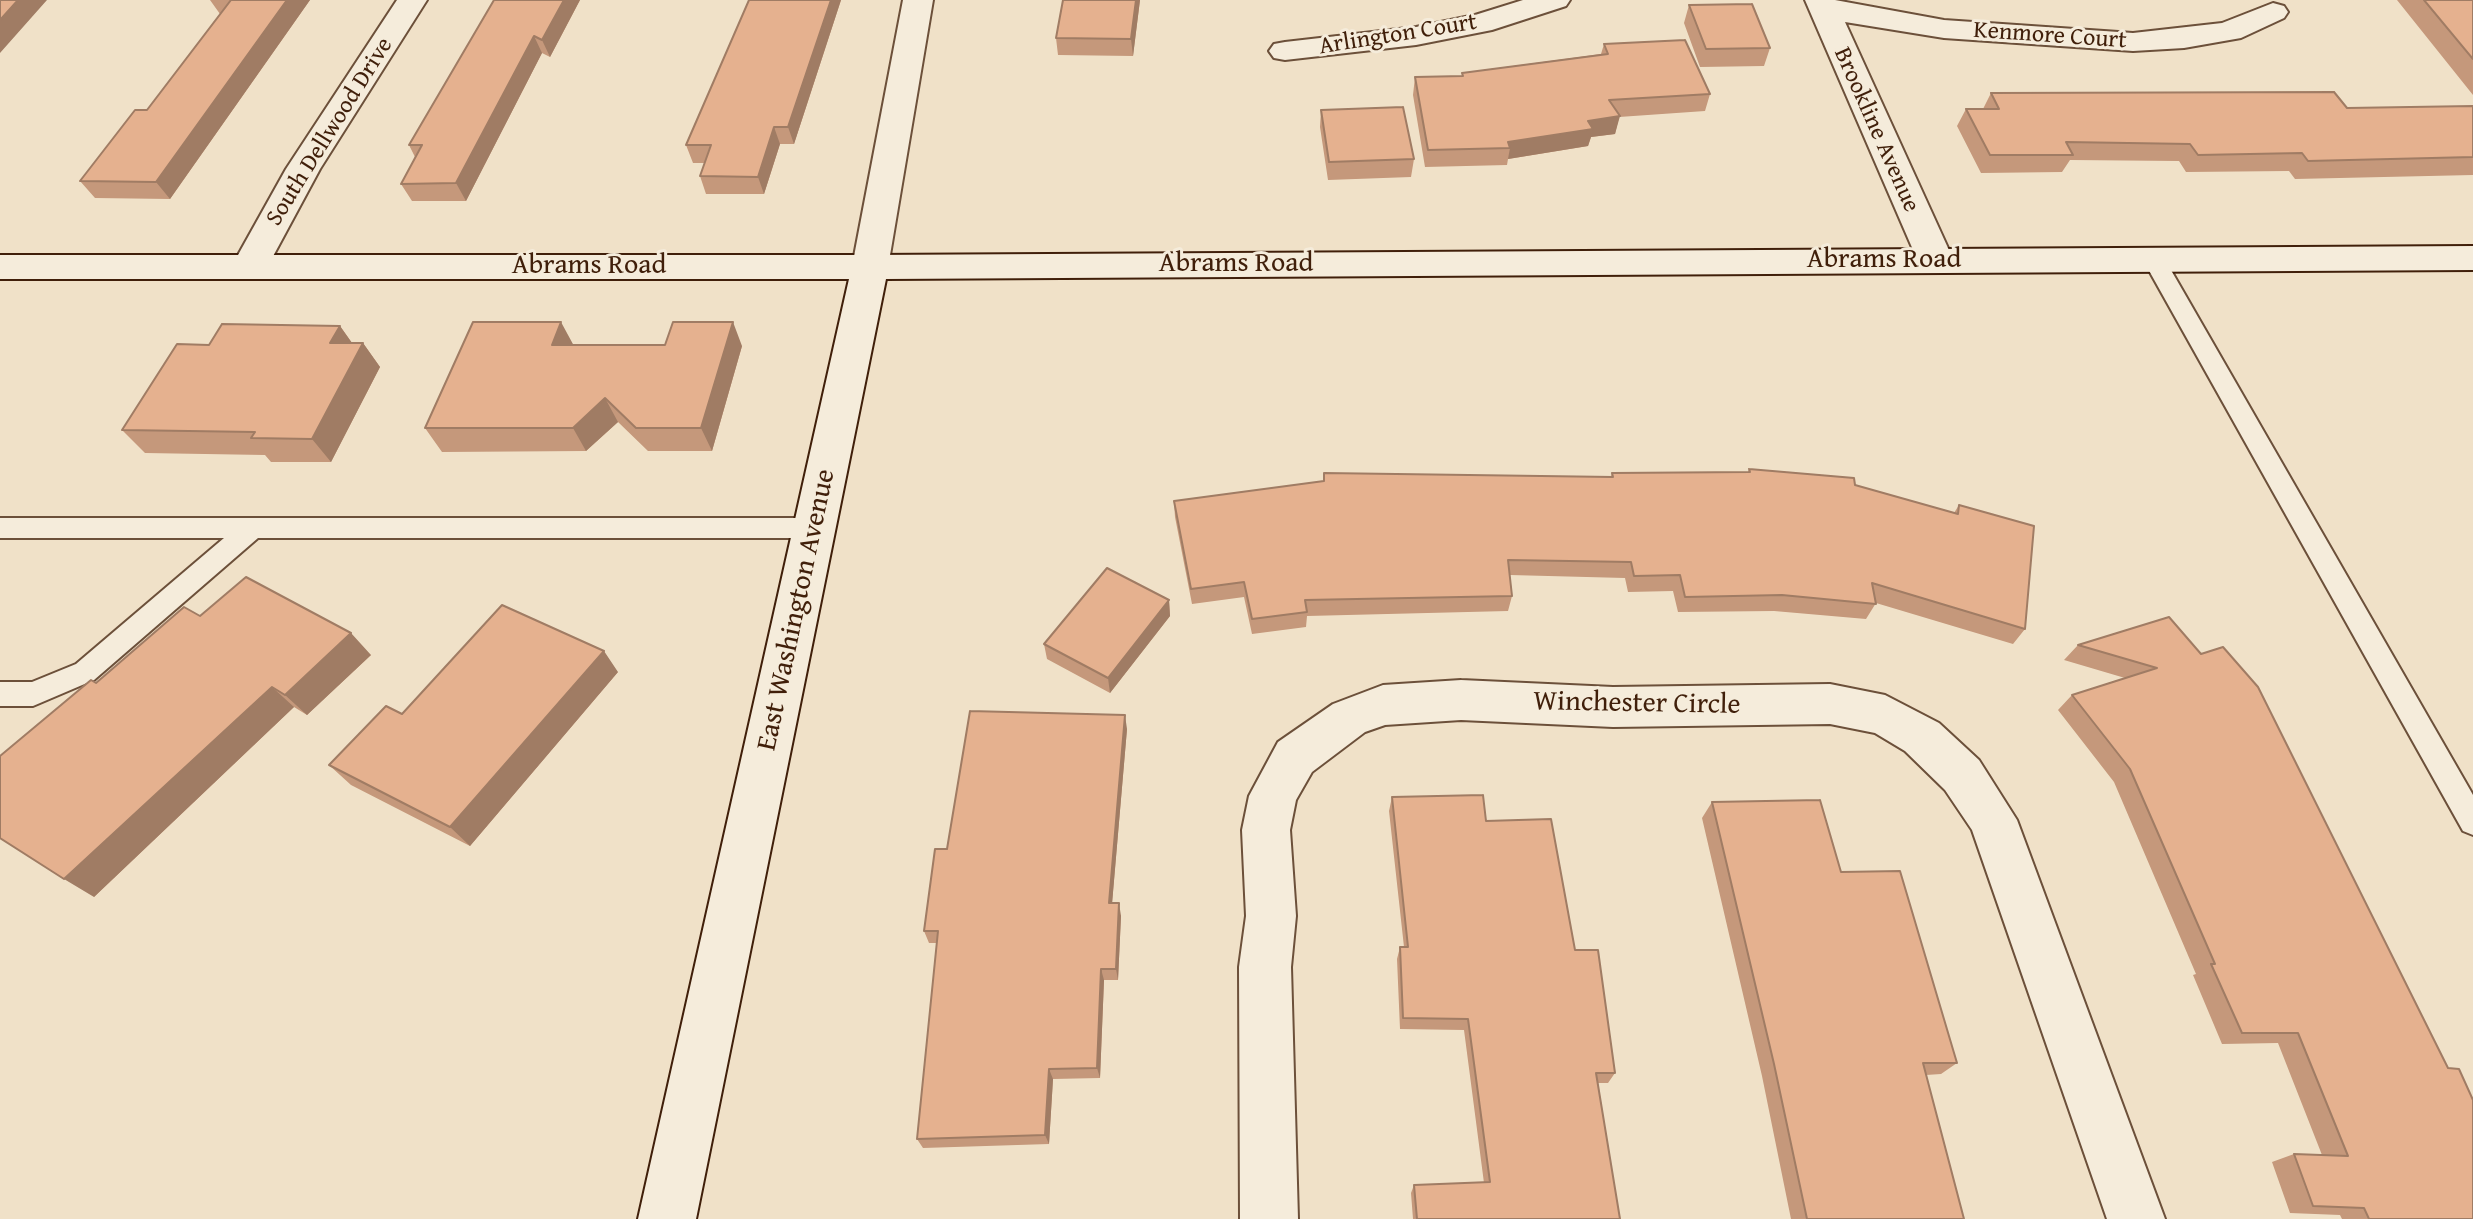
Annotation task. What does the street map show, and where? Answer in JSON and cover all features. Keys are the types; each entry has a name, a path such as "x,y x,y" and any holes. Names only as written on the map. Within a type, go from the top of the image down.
{"street":[{"name":"South Dellwood Drive","path":"251,264 303,169 412,0"},
{"name":"East Washington Avenue","path":"667,1219 870,267 918,0"},
{"name":"Arlington Court","path":"1285,51 1416,36 1481,23 1555,0"},
{"name":"Kenmore Court","path":"1822,5 1944,29 2133,42 2230,31 2273,12"},
{"name":"Brookline Avenue","path":"1822,5 1935,259"},
{"name":"Abrams Road","path":"0,267 251,264 870,267 2473,258"},
{"name":"Winchester Circle","path":"1269,1219 1265,967 1271,916 1266,830 1273,796 1295,757 1349,718 1383,705 1461,700 1613,707 1830,704 1885,715 1922,737 1962,775 1993,820 2136,1219"}],"lane":[{"path":"2153,258 2473,822"},
{"path":"0,528 814,528"},
{"path":"0,694 33,694 85,672 252,528"}],"building":[{"path":"0,0 18,0 0,20"},
{"path":"231,0 287,0 156,182 80,181 135,110 147,110"},
{"path":"494,0 564,0 542,40 534,36 456,183 401,184 422,145 409,145"},
{"path":"749,0 831,0 788,127 774,127 758,177 700,176 711,145 686,145"},
{"path":"1063,0 1136,0 1131,39 1056,38"},
{"path":"2424,0 2473,0 2473,59"},
{"path":"1752,4 1770,48 1706,49 1689,5"},
{"path":"1685,40 1710,94 1609,100 1620,116 1588,121 1593,129 1508,142 1510,148 1428,150 1415,77 1463,76 1462,73 1608,54 1604,44"},
{"path":"2334,92 2347,108 2473,106 2473,157 2308,161 2302,153 2198,155 2190,144 2066,142 2073,155 1990,155 1966,109 1999,109 1991,93"},
{"path":"1403,107 1414,159 1329,162 1321,110"},
{"path":"473,322 561,322 552,345 665,345 673,322 733,322 701,428 636,428 605,398 573,428 425,428"},
{"path":"222,324 340,326 330,343 363,343 312,439 251,438 255,432 122,430 177,344 209,345"},
{"path":"1749,469 1854,478 1855,485 1958,514 1959,505 2034,526 2025,629 1872,583 1876,604 1782,595 1685,597 1680,575 1634,576 1631,562 1508,560 1512,596 1305,600 1307,612 1252,619 1244,582 1191,589 1174,501 1324,481 1324,473 1613,477 1612,473 1750,472"},
{"path":"1107,568 1169,600 1108,678 1044,644"},
{"path":"246,577 351,633 285,695 272,687 64,879 0,838 0,756 91,680 96,683 184,607 200,616"},
{"path":"502,605 604,651 450,827 329,765 386,706 402,714"},
{"path":"2169,617 2201,654 2223,647 2258,687 2448,1068 2459,1069 2473,1100 2473,1219 2369,1219 2364,1208 2313,1206 2294,1154 2348,1156 2298,1033 2242,1033 2130,769 2072,695 2157,668 2078,645"},
{"path":"970,711 1125,715 1109,903 1119,903 1116,969 1101,969 1097,1068 1049,1069 1045,1135 917,1139 938,931 924,931 935,849 947,849"},
{"path":"1483,795 1486,821 1551,819 1575,950 1598,950 1615,1073 1596,1073 1620,1219 1417,1219 1414,1185 1490,1182 1468,1019 1403,1018 1400,947 1408,947 1392,797"},
{"path":"1820,800 1841,872 1900,871 1957,1063 1923,1063 1964,1219 1807,1219 1712,802"}]}
